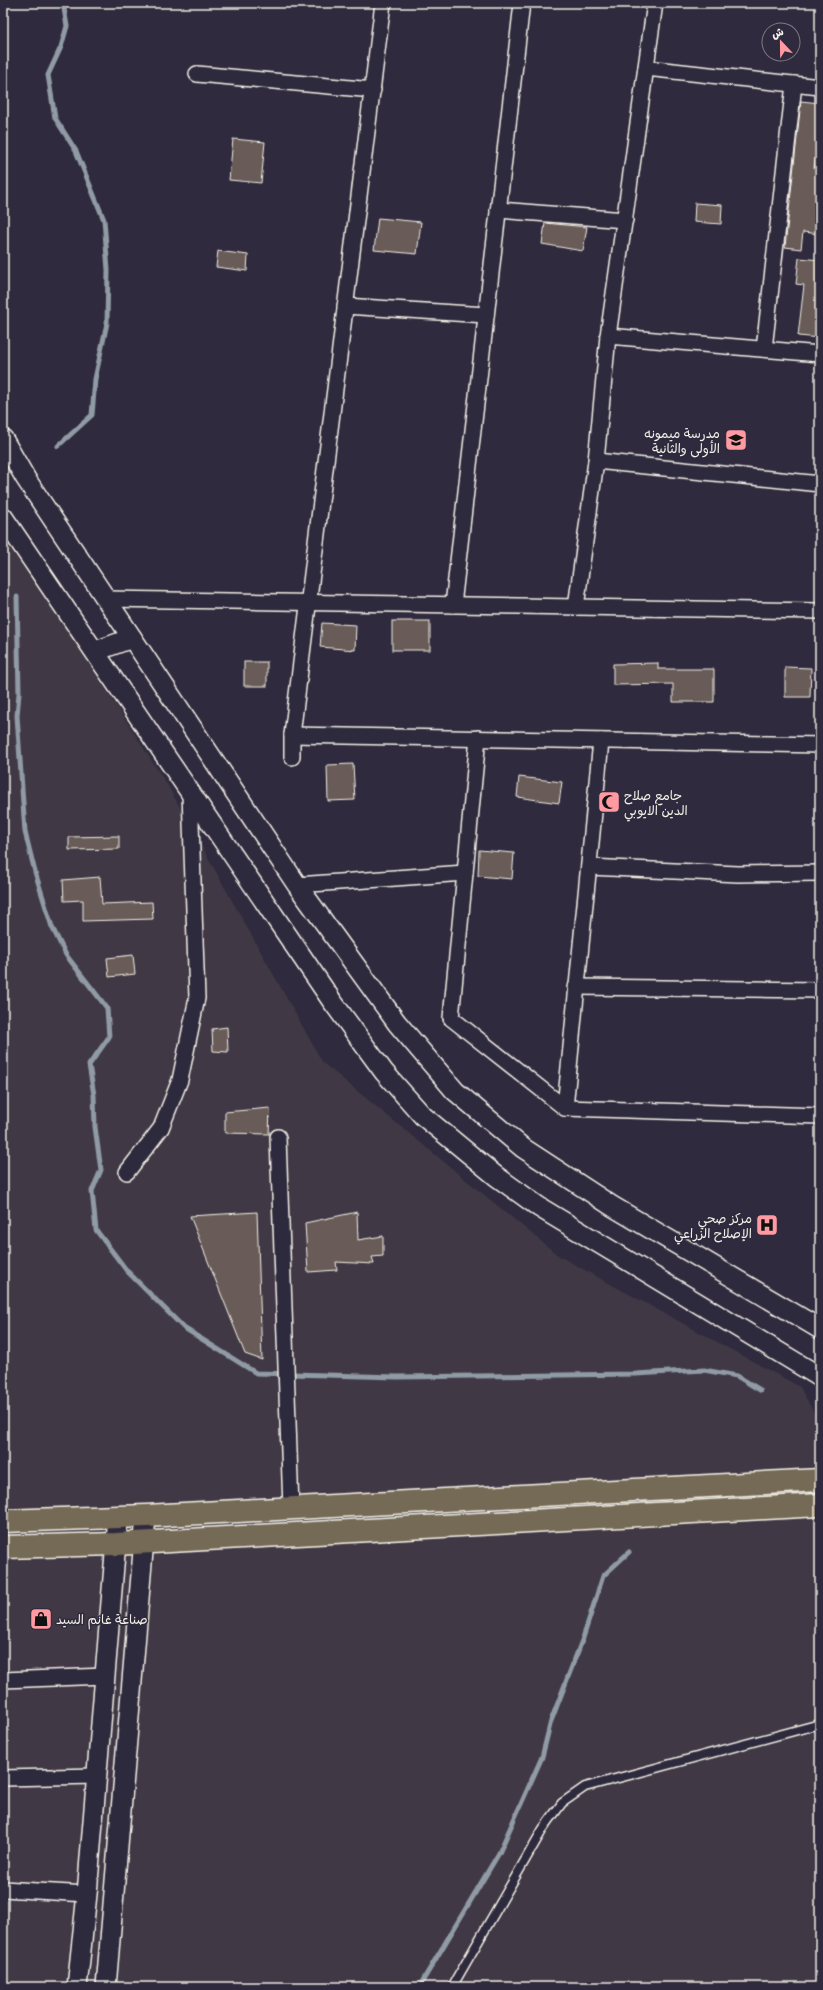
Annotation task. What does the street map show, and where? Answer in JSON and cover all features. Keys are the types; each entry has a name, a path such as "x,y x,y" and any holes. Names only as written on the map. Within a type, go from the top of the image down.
{"main road":[{"path":"3,1521 146,1516 820,1480"},
{"path":"3,1547 116,1544 820,1505"}],"street":[{"path":"292,757 292,734 383,3"},
{"path":"452,604 522,3"},
{"path":"576,607 596,461 608,336 655,3"},
{"path":"646,68 820,87"},
{"path":"197,74 372,90"},
{"path":"764,349 794,84"},
{"path":"498,210 625,220"},
{"path":"346,306 486,315"},
{"path":"608,336 820,354"},
{"path":"3,439 26,479 297,885 397,1023 455,1091 497,1128 523,1148 612,1206 820,1329"},
{"path":"596,461 820,484"},
{"path":"3,516 96,651 190,793 336,1008 384,1072 423,1116 469,1156 539,1207 820,1377"},
{"path":"106,598 820,611"},
{"path":"96,651 132,638"},
{"path":"292,734 820,745"},
{"path":"478,738 451,1018 565,1108 820,1116"},
{"path":"565,1108 588,867 602,741"},
{"path":"127,1172 161,1128 164,1121 180,1080 197,998 190,793"},
{"path":"588,867 738,874 820,873"},
{"path":"297,885 465,873"},
{"path":"576,987 820,990"},
{"path":"278,1137 291,1508"},
{"path":"106,1987 146,1516"},
{"path":"77,1987 87,1894 118,1517"},
{"path":"3,1680 105,1676"},
{"path":"3,1778 97,1776"},
{"path":"3,1889 87,1894"}],"lane":[{"path":"452,1987 543,1829 562,1803 585,1787 820,1724"}],"shaded area":[{"path":"3,529 168,786 323,1063 559,1256 800,1387 820,1424 820,1987 3,1987"}],"building":[{"path":"801,101 820,103 820,120 814,169 820,169 820,234 803,232 801,249 785,247"},
{"path":"233,139 265,142 261,183 229,180"},
{"path":"695,203 722,205 721,224 694,222"},
{"path":"378,218 421,222 417,254 374,250"},
{"path":"545,223 587,227 583,251 542,244"},
{"path":"218,251 248,255 247,271 216,267"},
{"path":"799,258 820,260 820,338 798,336 804,285 796,284"},
{"path":"392,621 430,621 430,650 392,650"},
{"path":"322,623 356,625 355,650 320,647"},
{"path":"244,662 267,662 267,686 244,686"},
{"path":"658,663 658,669 714,669 714,702 673,702 673,684 613,685 613,664"},
{"path":"785,667 811,668 810,697 785,697"},
{"path":"353,764 355,800 328,801 327,765"},
{"path":"519,777 562,782 559,803 517,797"},
{"path":"119,836 119,849 69,850 69,837"},
{"path":"479,850 514,853 512,879 478,876"},
{"path":"100,877 102,904 152,902 153,919 83,921 83,900 64,901 63,880"},
{"path":"133,955 135,974 109,977 107,958"},
{"path":"227,1027 228,1052 213,1051 212,1029"},
{"path":"270,1108 269,1134 225,1133 225,1112"},
{"path":"257,1212 262,1360 245,1354 190,1216"},
{"path":"357,1212 358,1240 383,1236 383,1256 372,1257 374,1264 336,1262 337,1270 308,1272 305,1223"}],"waterway":[{"path":"58,446 92,415 95,379 107,323 108,270 104,220 76,151 55,118 48,75 61,47 67,26 63,3"},
{"path":"17,597 19,693 17,716 25,832 35,872 52,927 66,955 107,1008 109,1037 89,1065 94,1095 95,1127 101,1170 92,1191 96,1230 127,1271 184,1328 256,1373 397,1377 636,1374 704,1370 737,1376 760,1390"},
{"path":"419,1987 499,1853 542,1757 551,1721 583,1638 603,1576 629,1552"}],"place":[{"name":"مدرسة ميمونه الأولى والثانية","path":"736,440"},
{"name":"جامع صلاح الدين الايوبي","path":"609,802"},
{"name":"مركز صحي الإصلاح الزراعي","path":"767,1225"},
{"name":"صناعة غانم السيد","path":"41,1619"}]}
